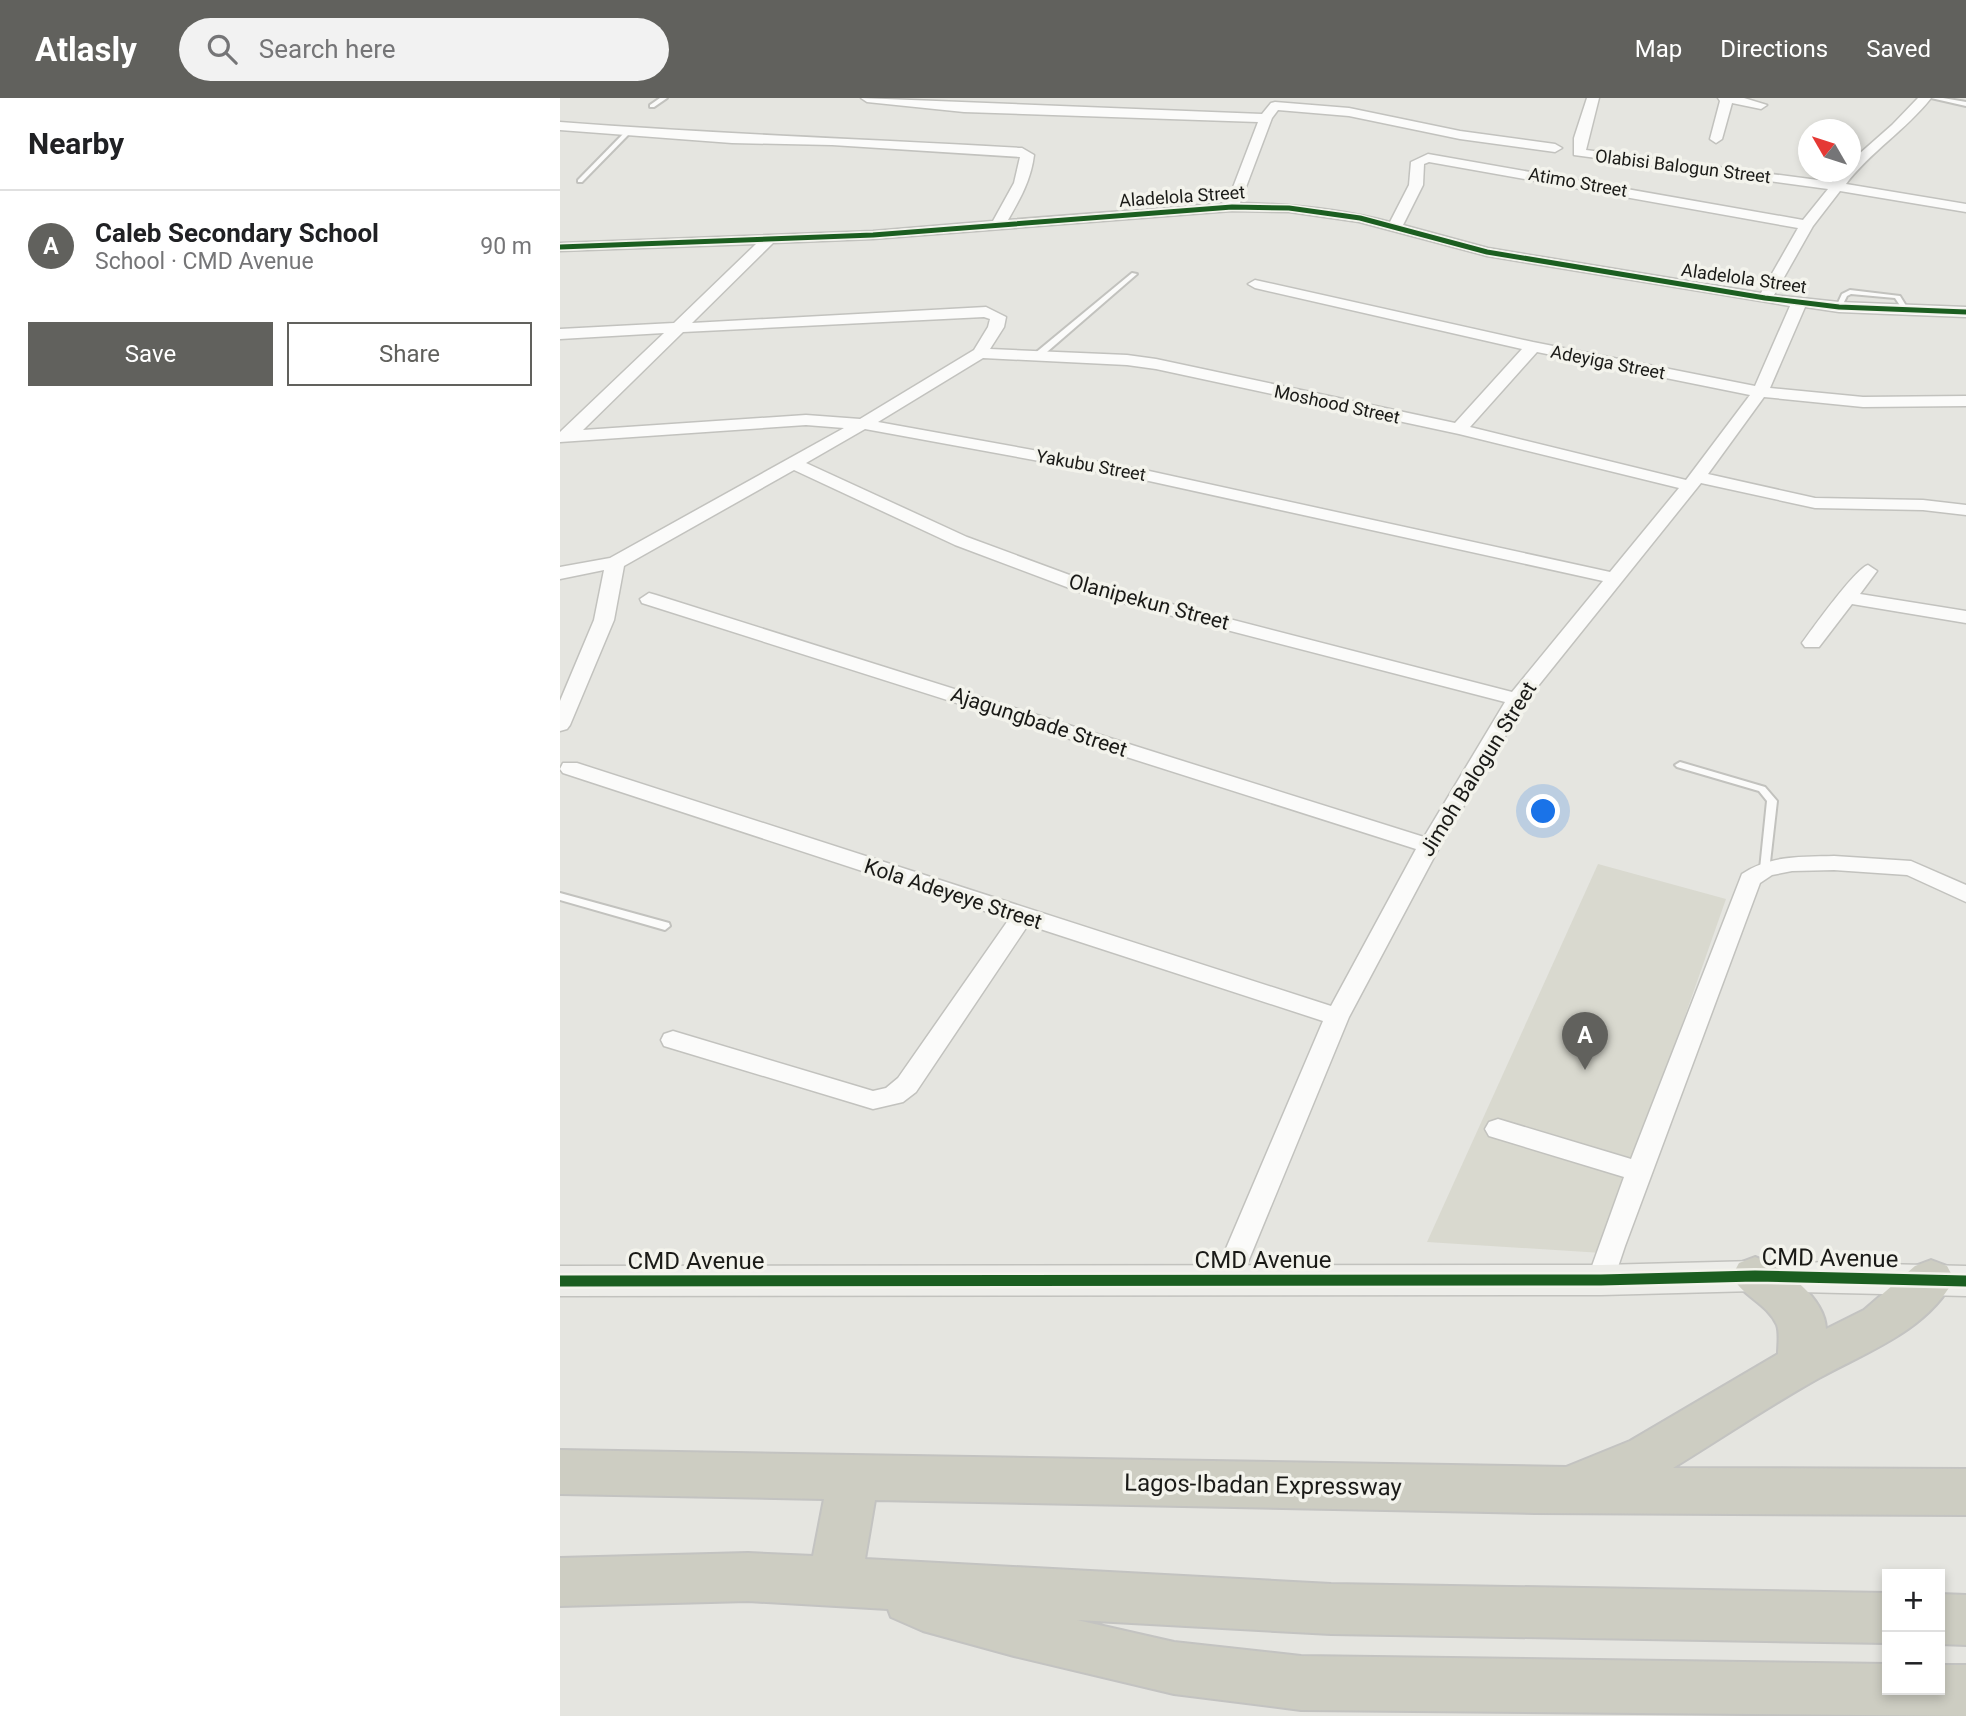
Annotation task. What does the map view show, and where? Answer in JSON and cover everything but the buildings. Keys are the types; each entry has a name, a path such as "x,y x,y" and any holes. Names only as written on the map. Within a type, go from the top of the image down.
{"highway":[{"path":"1755,1276 1781,1293 1802,1324 1802,1364"},
{"path":"1535,1490 1602,1478 1648,1457 1802,1364 1881,1324 1948,1280"},
{"name":"Lagos-Ibadan Expressway","path":"560,1472 1535,1490 1966,1492"},
{"path":"835,1581 853,1477"},
{"path":"560,1582 748,1577 1331,1609 1882,1618"},
{"path":"896,1587 906,1597 922,1606 1014,1631 1174,1668 1301,1683 1966,1692"},
{"path":"1945,1619 1966,1620"}],"street":[{"path":"867,98 964,108 1266,118"},
{"path":"964,108 977,98"},
{"path":"1090,111 1118,98"},
{"name":"Olabisi Balogun Street","path":"1592,98 1591,110 1578,145 1579,152 1650,164 1835,186 1966,208"},
{"path":"1716,139 1726,98 1761,105"},
{"path":"1861,160 1897,128 1925,98"},
{"path":"1349,113 1358,100"},
{"path":"1232,207 1266,118 1278,102 1460,135 1555,148"},
{"path":"560,126 627,133 1022,152 1027,156 1017,192 998,225"},
{"name":"Atimo Street","path":"1395,226 1416,185 1418,162 1428,158 1591,184 1807,225"},
{"path":"1765,298 1807,225 1838,182"},
{"name":"Aladelola Street","path":"560,247 768,240 1232,207 1289,208 1395,226 1487,253 1765,298 1839,307 1966,312"},
{"path":"564,437 681,329 768,240"},
{"name":"Adeyiga Street","path":"1255,284 1533,347 1760,392 1863,402 1966,401"},
{"name":"Jimoh Balogun Street","path":"1227,1279 1337,1017 1429,846 1517,699 1694,482 1760,392 1799,303"},
{"path":"560,334 986,312 998,317 996,327 980,353 795,464 615,563 560,573"},
{"path":"1459,429 1533,347"},
{"name":"Moshood Street","path":"980,353 1127,360 1156,364 1694,482 1815,503 1923,505 1966,510"},
{"name":"Yakubu Street","path":"564,437 806,421 863,424 1149,476 1614,578"},
{"name":"Olanipekun Street","path":"795,464 961,541 1087,588 1517,699"},
{"path":"560,725 604,620 615,563"},
{"path":"1812,643 1868,570"},
{"path":"1846,597 1966,617"},
{"name":"Ajagungbade Street","path":"649,599 1429,846"},
{"name":"Kola Adeyeye Street","path":"570,768 1022,917 1337,1017"},
{"path":"1601,1280 1750,879 1765,869 1792,864 1834,863 1911,868 1966,894"},
{"path":"673,1040 848,1094 873,1100 894,1095 907,1085 1022,917"},
{"path":"1498,1129 1639,1172"},
{"name":"CMD Avenue","path":"560,1281 1601,1280 1755,1276 1948,1280"}],"lane":[{"path":"652,106 664,98"},
{"path":"1934,98 1966,104"},
{"path":"580,181 627,133"},
{"path":"1037,356 1134,274"},
{"path":"1680,765 1762,789 1769,794 1772,801 1765,869"},
{"path":"560,896 665,926"}],"shaded area":[{"path":"1598,864 1726,899 1602,1253 1427,1242"}],"cycle path":[{"path":"560,247 873,235 1232,207 1289,208 1360,218 1487,252 1765,298 1839,307 1966,312"},
{"path":"560,1281 1601,1280 1755,1276 1966,1281"}],"place":[{"name":"Caleb Secondary School","path":"1585,1070"}]}
